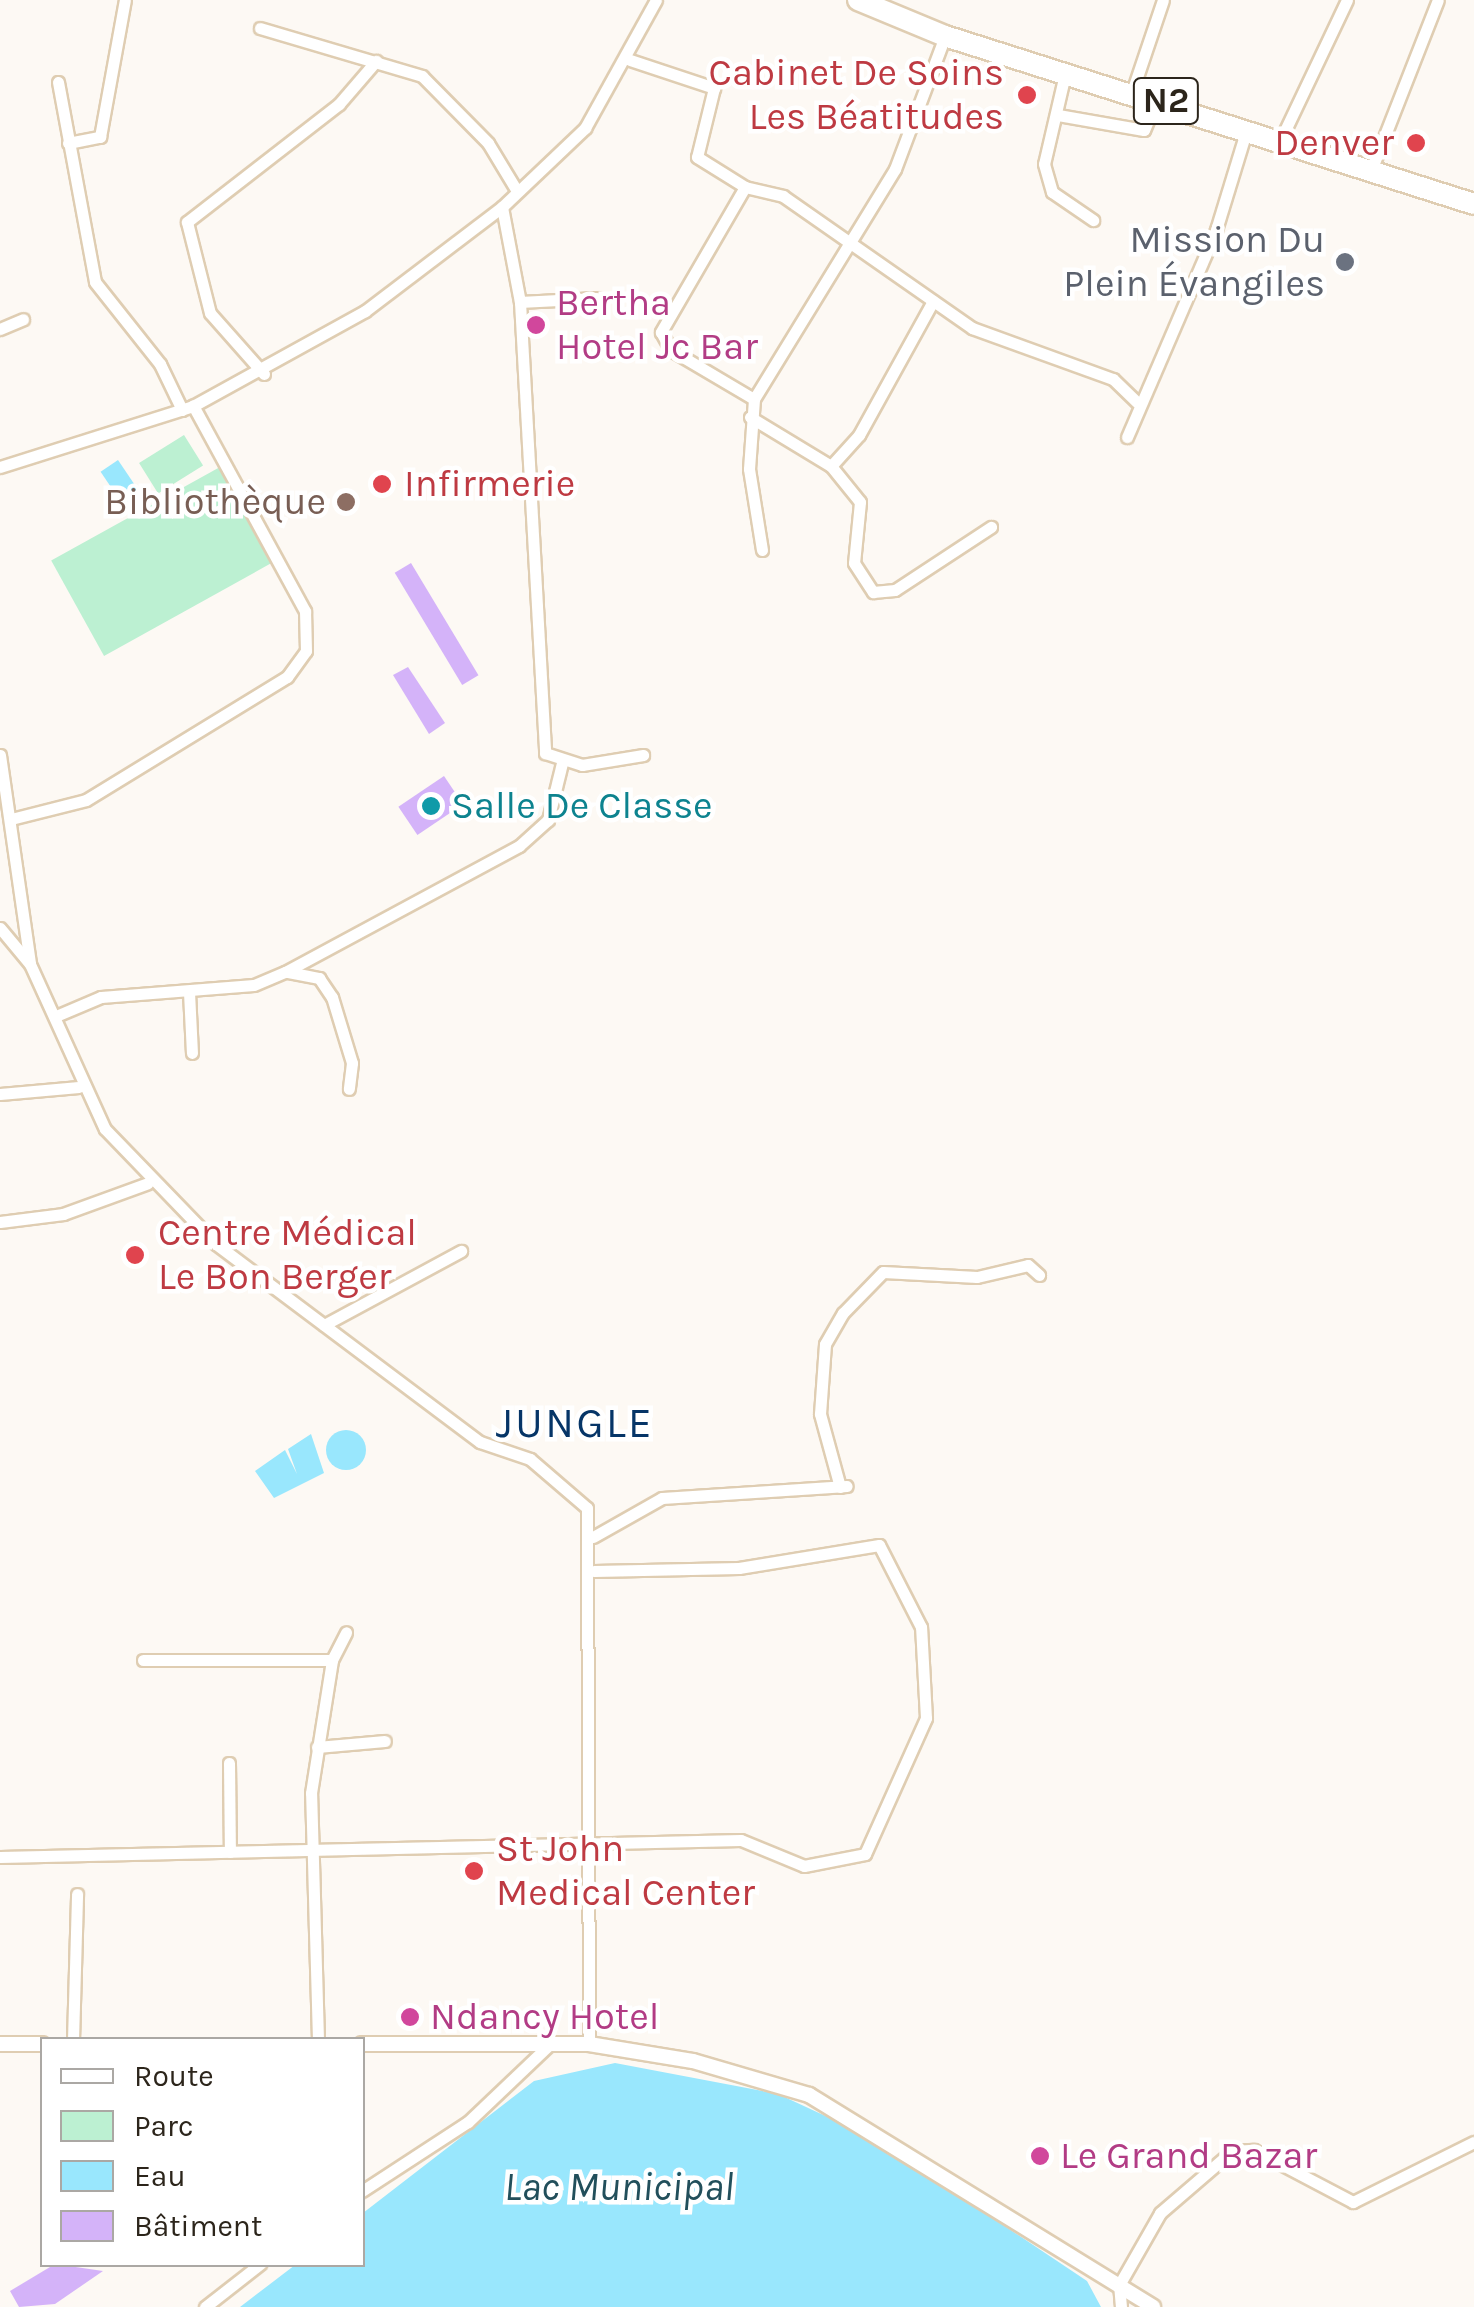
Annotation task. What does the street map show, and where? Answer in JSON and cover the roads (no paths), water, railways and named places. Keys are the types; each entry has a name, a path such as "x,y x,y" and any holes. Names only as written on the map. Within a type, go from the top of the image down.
{"highway":[{"name":"N2","path":"858,0 945,36 1131,95 1158,98 1246,132 1372,168 1474,204"}],"street":[{"path":"68,143 100,138 125,0"},
{"path":"0,468 188,408 264,374 329,337 502,206 585,128 630,60 656,0"},
{"path":"1131,95 1163,0"},
{"path":"1280,140 1348,0"},
{"path":"1372,168 1438,0"},
{"path":"260,28 288,43 376,62 442,92 517,191"},
{"path":"762,550 750,417 754,399 896,169 945,36"},
{"path":"630,60 708,82 715,100 694,152 745,187 783,196 933,301 1020,350 1114,379 1137,402"},
{"path":"264,374 210,313 186,222 339,104 376,62"},
{"path":"1065,74 1044,164 1052,192 1093,220"},
{"path":"15,818 86,800 287,678 306,651 305,611 160,364 95,282 58,82"},
{"path":"1058,114 1144,130 1158,98"},
{"path":"1126,437 1137,402 1216,230 1246,132"},
{"path":"745,187 661,332 672,350 754,399"},
{"path":"502,206 520,302 545,753 562,763 643,755"},
{"path":"520,302 597,298"},
{"path":"832,466 859,435 933,301"},
{"path":"0,329 23,319"},
{"path":"750,417 832,466 865,509 854,564 873,592 896,590 991,527"},
{"path":"0,756 15,818 30,964"},
{"path":"56,1016 140,990 189,992 284,972 519,846 548,820 562,763"},
{"path":"0,928 30,964 56,1016 79,1087 148,1183 324,1325 480,1442 530,1458 588,1508 594,1571 586,1706 592,1847 589,2044"},
{"path":"284,972 319,978 332,997 352,1063 349,1089"},
{"path":"189,992 192,1053"},
{"path":"0,1094 79,1087"},
{"path":"0,1222 62,1214 148,1183"},
{"path":"324,1325 461,1251"},
{"path":"593,1537 662,1498 843,1486 820,1414 825,1344 844,1313 883,1272 977,1278 1028,1265 1039,1276"},
{"path":"0,1857 592,1847 742,1840 804,1866 865,1854 926,1718 920,1627 879,1546 739,1568 594,1571"},
{"path":"318,2037 312,1853 317,1747 332,1660 346,1632"},
{"path":"143,1660 332,1660"},
{"path":"317,1747 386,1742"},
{"path":"229,1763 230,1852"},
{"path":"73,2037 77,1894"},
{"path":"365,2190 522,2079 550,2043"},
{"path":"0,2044 40,2044"},
{"path":"365,2044 589,2044 693,2061 832,2104 1153,2307"},
{"path":"1121,2307 1119,2285 1160,2212 1232,2151 1254,2150 1353,2202 1474,2142"},
{"path":"205,2307 256,2267"}],"water":[{"path":"118,460 144,499 127,511 101,472"},
{"path":"346,1430 360,1436 366,1450 360,1464 346,1470 332,1464 326,1450 332,1436"},
{"path":"311,1434 324,1473 274,1498 255,1471 285,1450 297,1474 288,1449"},
{"name":"Lac Municipal","path":"615,2063 778,2094 873,2138 1087,2281 1101,2307 240,2307 292,2267 365,2267 365,2211 534,2081"}],"place":[{"name":"Cabinet De Soins Les Béatitudes","path":"1027,95"},
{"name":"Denver","path":"1416,143"},
{"name":"Mission Du Plein Évangiles","path":"1345,262"},
{"name":"Bertha Hotel Jc Bar","path":"536,325"},
{"name":"Infirmerie","path":"382,484"},
{"name":"Bibliothèque","path":"346,502"},
{"name":"Salle De Classe","path":"431,806"},
{"name":"Centre Médical Le Bon Berger","path":"135,1255"},
{"name":"St John Medical Center","path":"474,1871"},
{"name":"Ndancy Hotel","path":"410,2017"},
{"name":"Le Grand Bazar","path":"1040,2156"}],"district":[{"name":"JUNGLE","path":"575,1423"}]}
